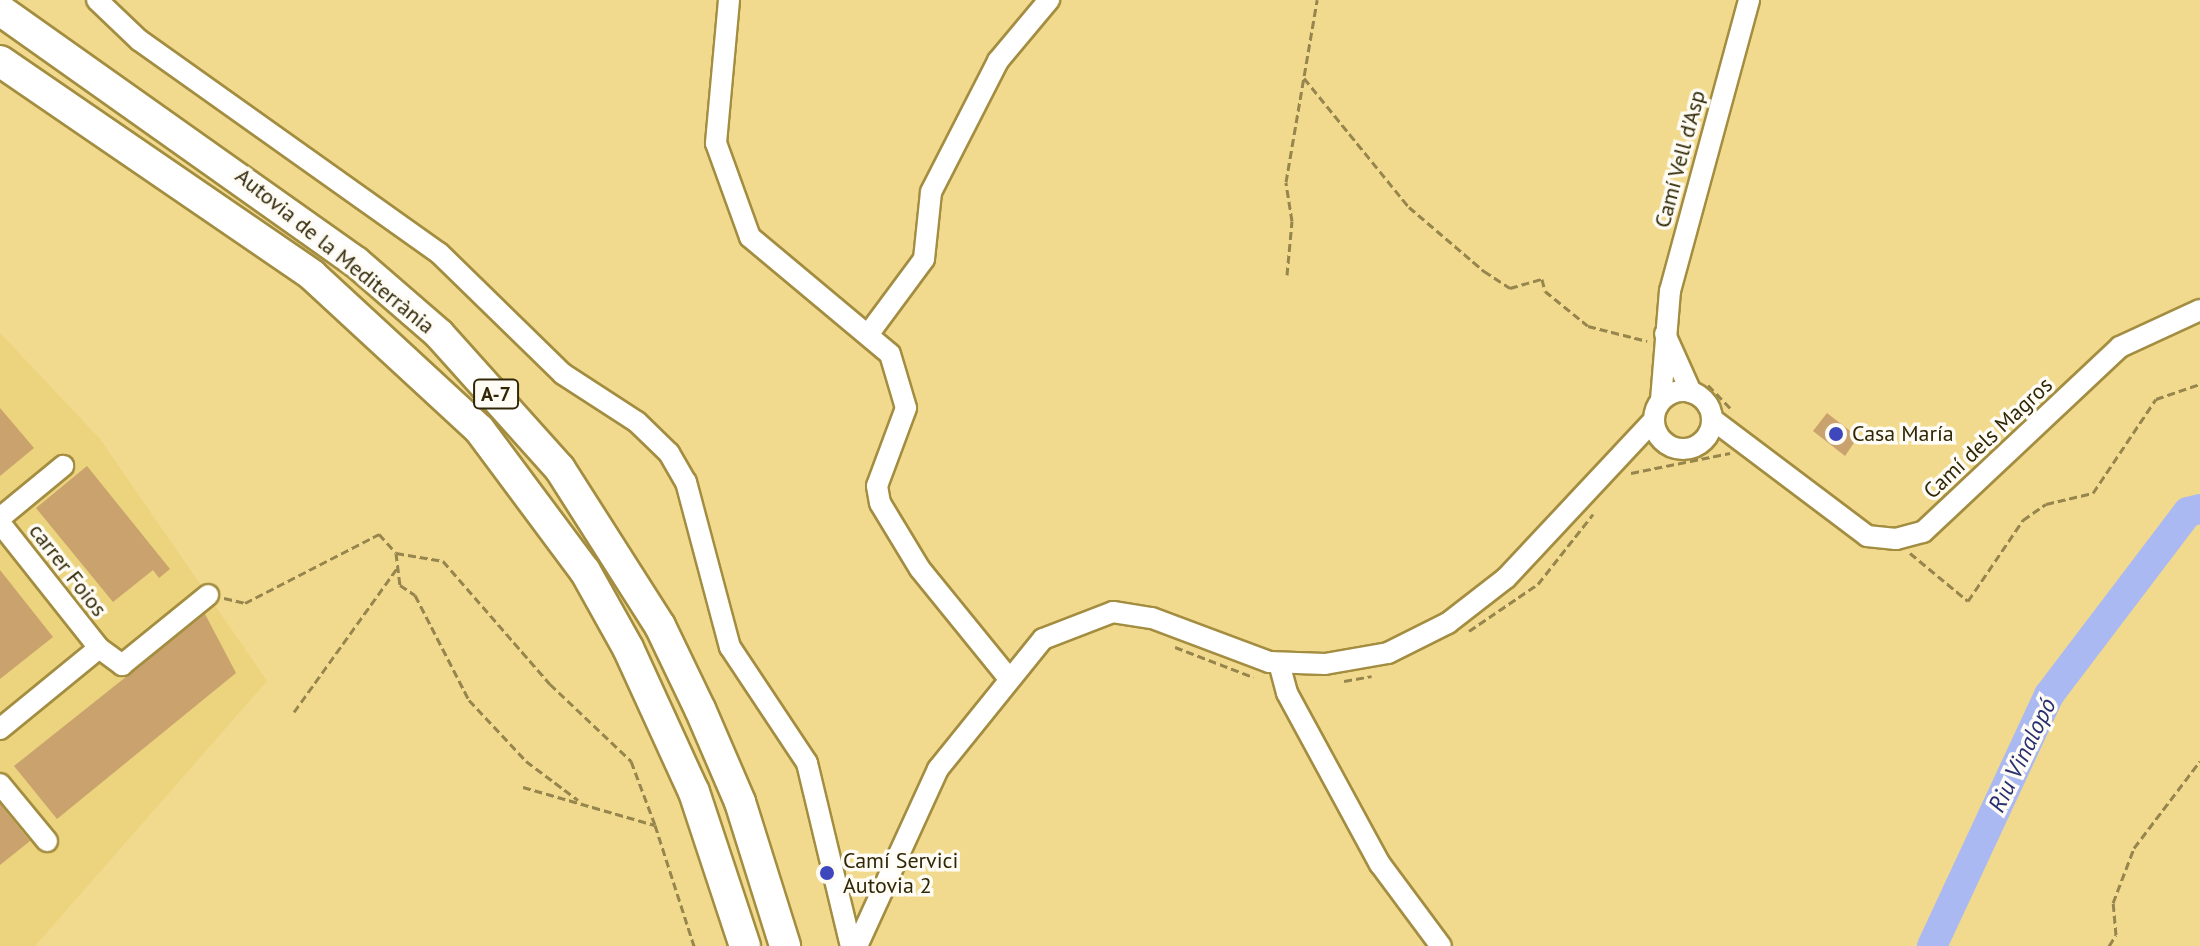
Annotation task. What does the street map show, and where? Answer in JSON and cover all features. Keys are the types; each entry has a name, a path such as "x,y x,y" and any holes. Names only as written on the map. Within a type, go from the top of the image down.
{"highway":[{"name":"Autovia de la Mediterrània","path":"0,10 356,262 439,334 560,469 653,614 700,709 740,802 785,946"},
{"name":"Autovia de la Mediterrània","path":"0,61 312,275 479,429 585,571 628,648 694,792 745,946"}],"street":[{"path":"97,0 139,40 439,253 563,374 637,422 669,453 686,482 730,647 807,763 854,946"},
{"path":"729,0 716,143 750,237 787,274 870,332 890,354 906,408 877,486 880,503 920,569 1007,676"},
{"path":"870,332 924,259 931,192 998,61 1049,0"},
{"name":"Camí Vell d'Asp","path":"1661,400 1664,337 1749,0"},
{"name":"Camí dels Magros","path":"1896,539 1923,532 2120,347 2154,335 2200,310"},
{"path":"2154,335 2200,329"},
{"path":"1664,337 1712,419 1736,445"},
{"path":"854,946 938,769 1007,676 1070,623 1113,612 1281,672 1388,653 1448,623 1531,555 1616,475 1654,420 1661,400 1694,384"},
{"path":"1703,441 1712,419"},
{"path":"1654,420 1669,445"},
{"path":"1616,475 1669,445 1689,448 1703,441 1736,445 1767,460 1867,536 1896,539"},
{"path":"0,520 63,466"},
{"name":"carrer Foios","path":"0,520 99,648"},
{"path":"0,729 99,648 122,665 208,595"},
{"path":"1281,672 1380,864 1441,946"},
{"path":"0,784 47,841"}],"path":[{"path":"1287,275 1292,221 1286,182 1317,0"},
{"path":"1304,78 1409,207 1484,271 1510,288 1542,279 1545,291 1588,326 1620,340 1664,337"},
{"path":"1616,475 1642,466 1702,464 1736,445 1737,417 1694,384"},
{"path":"1896,539 1968,601 2023,520 2046,504 2093,493 2156,399 2200,384"},
{"path":"1459,637 1538,584 1600,506"},
{"path":"208,595 245,603 379,534 396,553 400,585 415,595 469,700 526,761 578,800"},
{"path":"396,553 443,561 550,684 631,761 694,946"},
{"path":"294,712 398,567"},
{"path":"1171,645 1238,674 1281,672"},
{"path":"1340,681 1377,675"},
{"path":"2109,946 2116,935 2113,903 2134,848 2200,761"},
{"path":"523,787 578,800 655,825"}],"shaded area":[{"path":"0,333 100,439 267,681 35,946 0,946"}],"building":[{"path":"0,408 34,448 0,476"},
{"name":"Casa María","path":"1827,413 1858,437 1845,456 1813,431"},
{"path":"87,466 170,569 159,578 153,570 113,602 36,508"},
{"path":"0,570 53,637 0,679"},
{"path":"205,614 236,673 57,819 14,766"},
{"path":"0,804 30,841 0,865"}],"waterway":[{"name":"Riu Vinalopó","path":"1932,946 2049,695 2188,512 2200,509"}],"place":[{"name":"Casa María","path":"1836,434"},
{"name":"Camí Servici Autovia 2","path":"827,873"}]}
